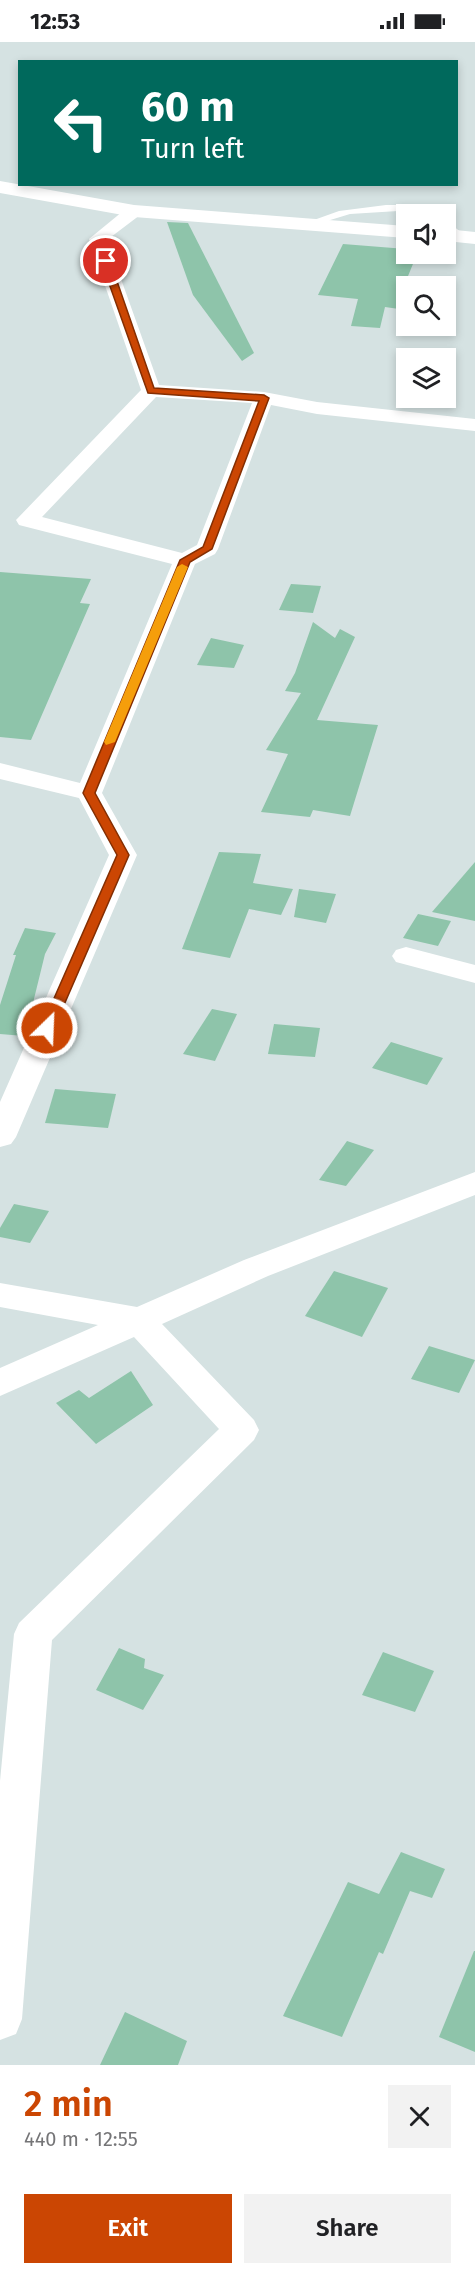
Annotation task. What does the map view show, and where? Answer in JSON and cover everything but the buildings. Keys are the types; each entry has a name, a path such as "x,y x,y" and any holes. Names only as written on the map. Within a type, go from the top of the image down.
{"street":[{"path":"0,186 134,211 396,231"},
{"path":"134,211 98,239 151,391"},
{"path":"264,398 207,549 185,560 27,520 151,391 264,398 317,408 475,425"},
{"path":"89,793 185,560"},
{"path":"0,771 89,793 123,855 0,1137"},
{"path":"405,956 475,974"},
{"path":"0,1383 256,1268 475,1183"},
{"path":"0,1295 138,1320 241,1430 33,1634 0,2019"}],"lane":[{"path":"304,225 329,215 370,207 396,208"}],"slow traffic":[{"path":"110,742 182,567"}],"route":[{"path":"47,1028 123,855 89,793 185,560 207,549 264,398 151,391 106,261"}]}
